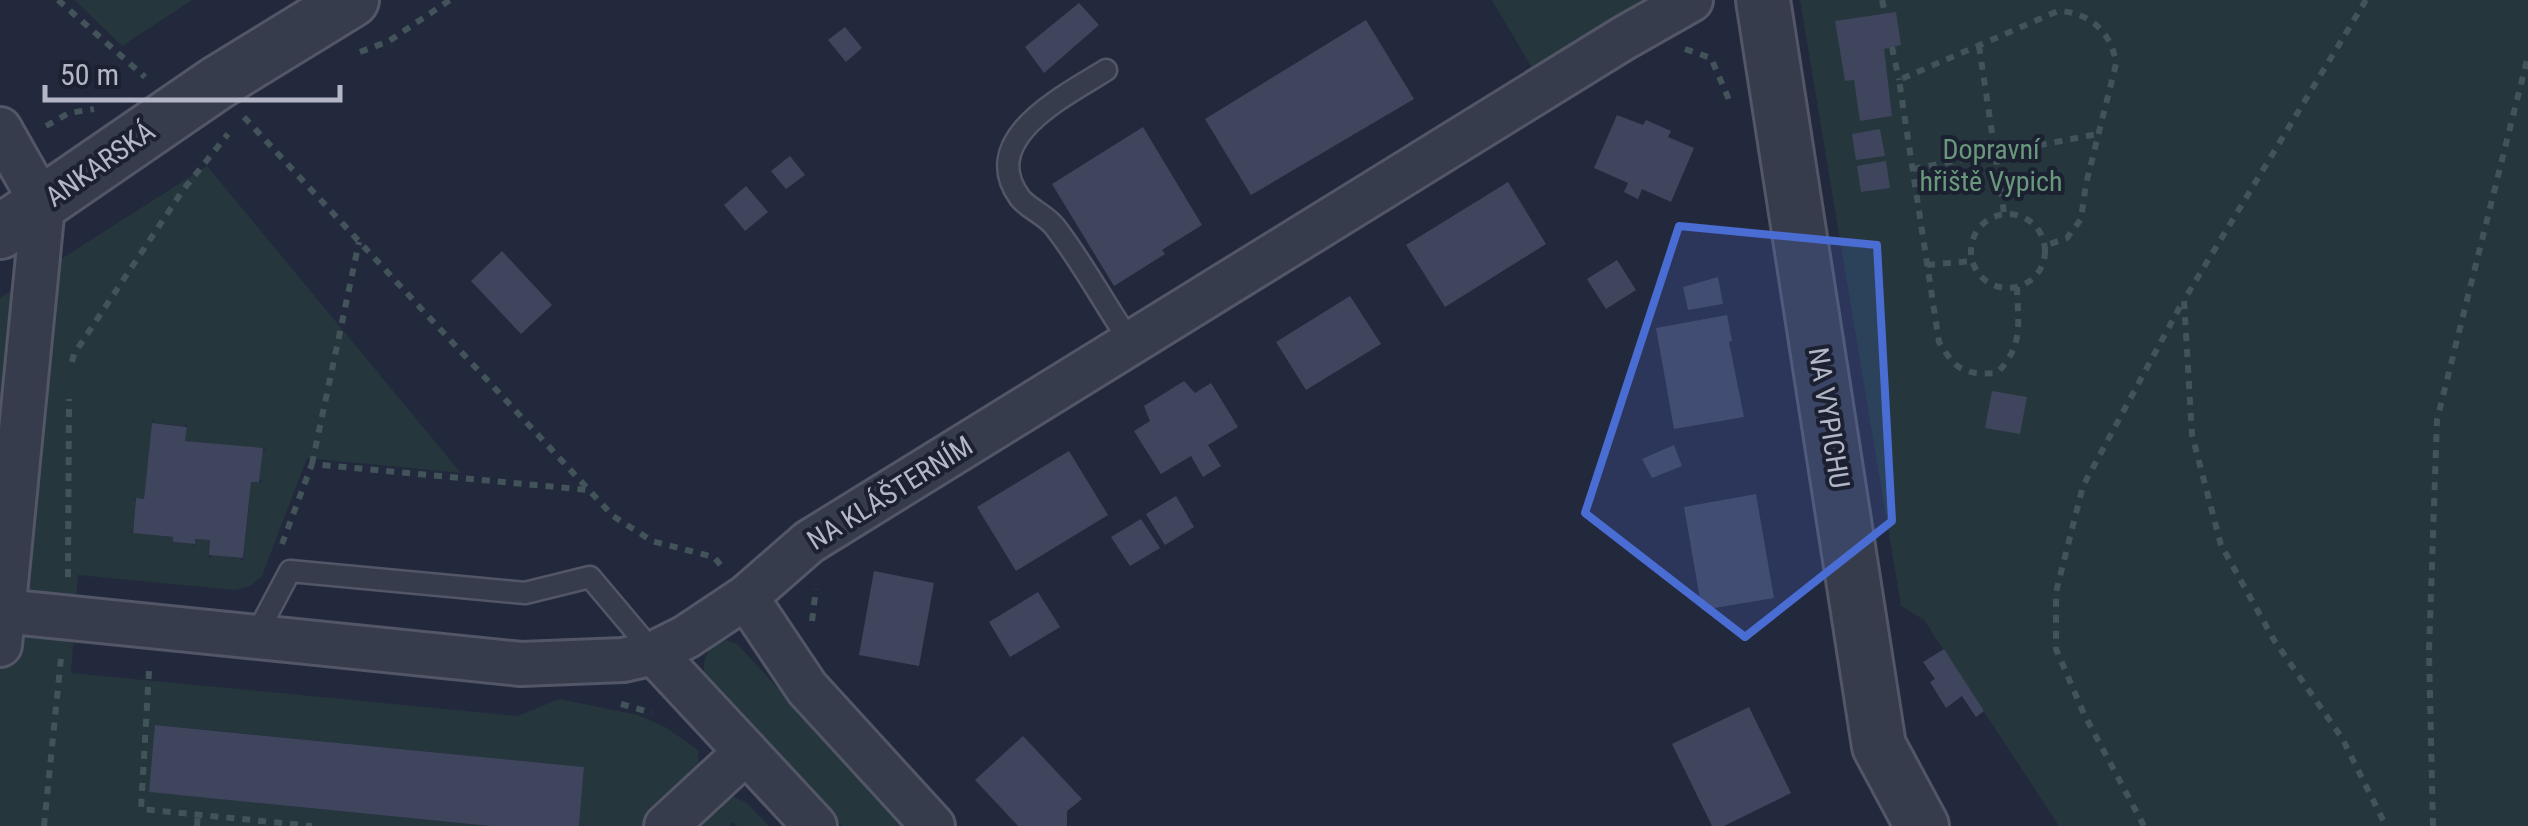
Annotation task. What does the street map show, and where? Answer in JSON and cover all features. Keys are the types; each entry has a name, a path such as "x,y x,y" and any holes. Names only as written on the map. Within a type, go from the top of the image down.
{"street":[{"name":"ANKARSKÁ","path":"22,218 217,83 352,0"},
{"name":"NA KLÁŠTERNÍM","path":"2,628 255,637 522,664 623,660 654,653 746,597 810,542 1691,0"},
{"name":"NA VYPICHU","path":"1763,0 1879,746 1922,826"},
{"path":"0,129 22,218 2,628"},
{"path":"746,597 807,688 933,826"},
{"path":"654,653 815,826"},
{"path":"666,826 746,752"}],"lane":[{"path":"1106,70 1040,113 1018,134 1010,152 1010,175 1020,198 1053,224 1131,343"},
{"path":"255,637 290,571 525,593 590,577 654,653"}],"path":[{"path":"58,0 150,81"},
{"path":"1882,0 1885,13"},
{"path":"2144,826 2084,714 2056,649 2056,592 2083,486 2184,300 2366,0"},
{"path":"1899,80 2058,11 2073,12 2105,32 2116,64 2081,219 2067,238 2047,246"},
{"path":"1676,45 1711,58 1730,102"},
{"path":"1980,46 2004,214"},
{"path":"1892,47 1939,342 1954,366 1976,374 1997,373 2012,358 2018,340 2018,287"},
{"path":"2433,826 2429,651 2437,420 2528,56"},
{"path":"71,367 74,354 183,190 243,116 613,516 652,540 714,557 746,597"},
{"path":"1913,169 2098,134"},
{"path":"2004,214 2027,218 2037,226 2047,246 2042,269 2028,284 2018,287 1994,286 1984,280 1972,261 1974,236 1992,217 2004,214"},
{"path":"281,546 312,464 360,241"},
{"path":"1927,265 1972,261"},
{"path":"2184,300 2192,435 2221,545 2274,640 2342,738 2386,826"},
{"path":"68,398 68,589"},
{"path":"312,464 589,490"},
{"path":"815,638 812,619 816,586"},
{"path":"44,826 62,642"},
{"path":"60,662 78,664"},
{"path":"132,669 149,671 141,808 312,826"},
{"path":"608,702 641,708 668,720"},
{"path":"196,826 198,814"}],"highlighted area":[{"path":"1679,226 1877,245 1892,521 1745,637 1585,513"}],"green space":[{"path":"75,0 192,0 122,46"},
{"path":"1492,0 1642,0 1532,68"},
{"name":"Dopravní hřiště Vypich","path":"1800,0 2528,0 2528,826 2059,826 1924,620 1901,606"},
{"path":"207,166 461,473 307,458 262,576 250,586 235,590 78,575 71,673 518,716 559,699 638,715 665,727 698,750 699,771 648,826 579,826 584,767 156,725 150,792 490,826 0,826 0,298","holes":["153,419 155,423 187,423 185,441 267,449 262,451 259,480 264,482 251,482 243,562 241,558 212,555 209,559 210,540 195,539 194,547 174,542 173,545 173,537 129,532 133,530 136,501 132,499 144,499"]},
{"path":"726,640 737,644 906,826 842,826 706,680 707,655"},
{"path":"734,797 747,803 769,826 737,826 733,822 729,826 696,826 725,799"}],"building":[{"path":"1079,3 1099,25 1044,73 1025,47"},
{"path":"1896,12 1901,45 1884,49 1892,116 1860,121 1854,80 1845,81 1835,21"},
{"path":"1366,20 1414,99 1251,195 1205,119"},
{"path":"845,27 862,48 846,62 828,40"},
{"path":"1617,115 1643,125 1646,120 1671,131 1668,137 1694,148 1671,202 1642,189 1638,199 1624,192 1628,183 1594,168"},
{"path":"1143,127 1202,225 1114,286 1052,184"},
{"path":"1880,129 1885,156 1856,160 1852,134"},
{"path":"790,156 805,175 786,189 771,171"},
{"path":"1886,161 1890,188 1861,192 1857,166"},
{"path":"1508,182 1546,244 1445,307 1406,245"},
{"path":"746,186 768,212 745,231 724,205"},
{"path":"502,251 552,305 521,334 471,281"},
{"path":"1617,260 1636,290 1606,309 1587,279"},
{"path":"1718,277 1723,304 1688,310 1683,287"},
{"path":"1350,296 1381,344 1306,390 1276,342"},
{"path":"1727,315 1744,417 1674,429 1656,328"},
{"path":"1184,381 1195,393 1211,383 1238,427 1208,445 1221,466 1203,477 1191,456 1161,474 1134,431 1150,421 1144,406"},
{"path":"1992,391 2027,397 2020,434 1985,428"},
{"path":"152,423 187,427 185,441 263,448 259,482 251,482 243,558 209,555 210,540 195,539 195,544 173,542 173,537 133,533 136,498 144,499"},
{"path":"1674,445 1682,466 1652,478 1642,459"},
{"path":"1069,451 1108,515 1016,571 977,507"},
{"path":"1756,494 1774,598 1702,610 1684,507"},
{"path":"1176,496 1194,527 1165,545 1146,514"},
{"path":"1141,519 1160,548 1130,566 1111,537"},
{"path":"874,571 934,583 919,666 859,655"},
{"path":"1038,592 1060,627 1010,657 989,622"},
{"path":"1944,649 1984,711 1976,717 1962,696 1946,708 1930,682 1935,679 1923,662"},
{"path":"1749,707 1791,793 1724,826 1712,826 1672,744"},
{"path":"155,725 584,767 579,826 490,826 149,792"},
{"path":"1023,736 1082,799 1067,811 1067,826 1018,826 975,780"}]}
